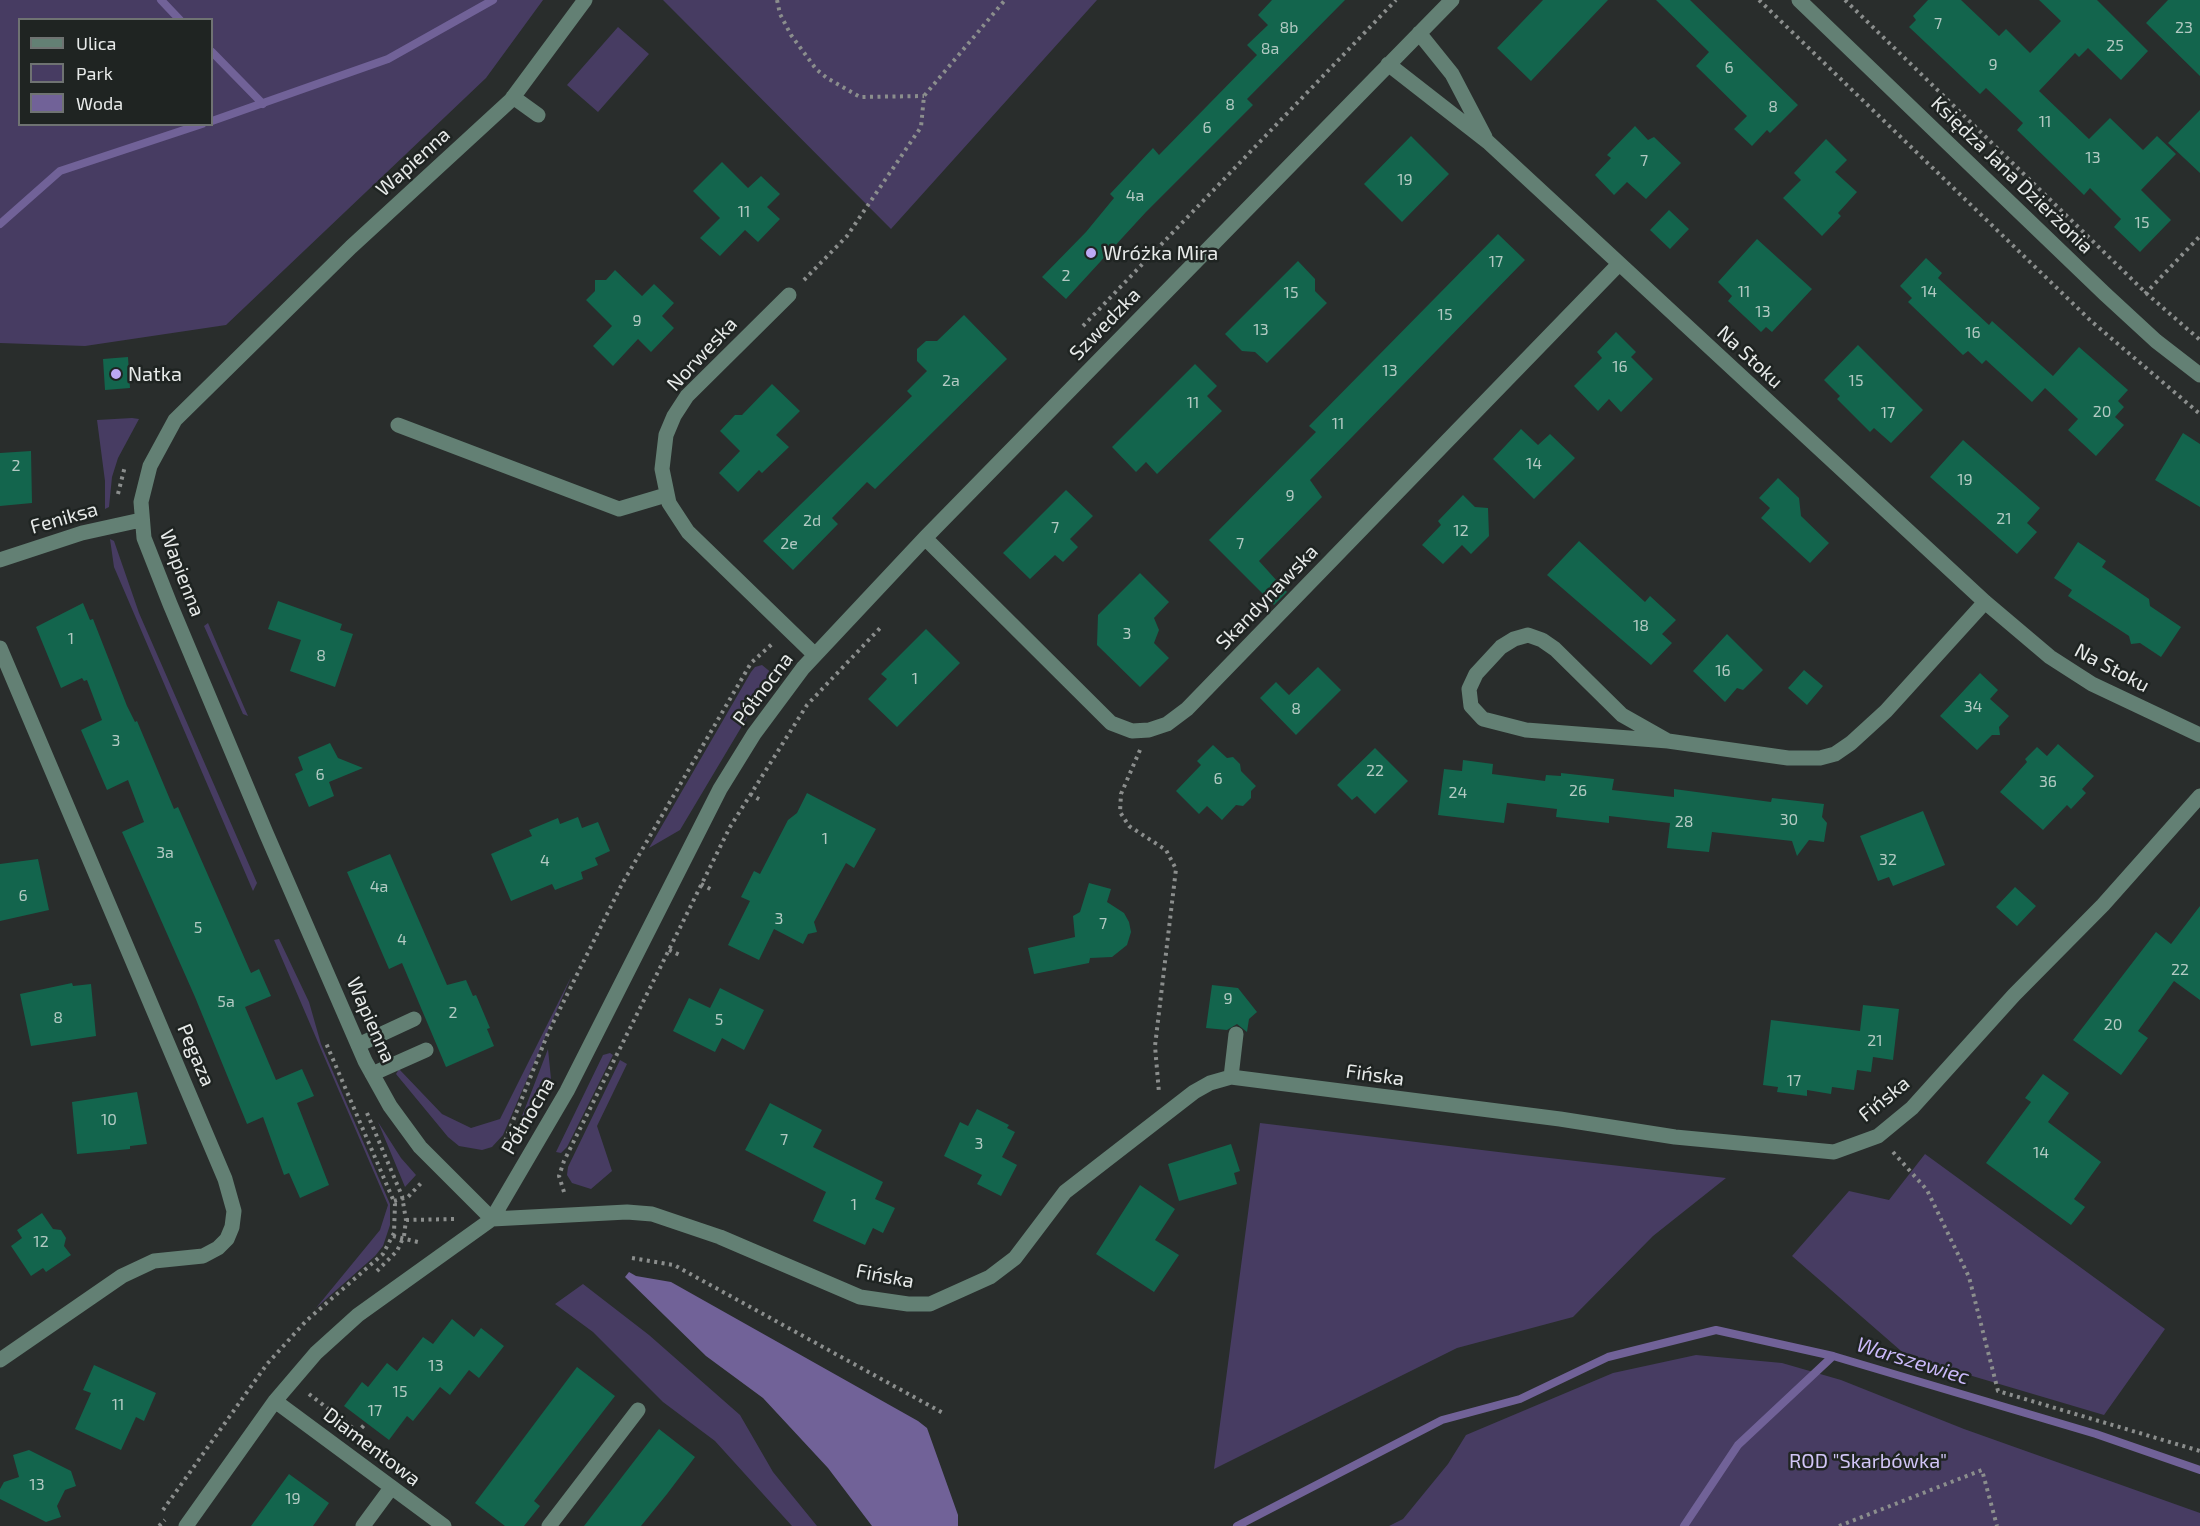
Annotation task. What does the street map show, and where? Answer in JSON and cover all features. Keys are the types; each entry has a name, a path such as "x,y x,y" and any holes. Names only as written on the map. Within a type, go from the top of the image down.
{"street":[{"name":"Wapienna","path":"492,1219 420,1147 390,1106 372,1074 202,681 144,538 141,502 150,466 175,420 351,247 513,97 585,0"},
{"name":"Szwedzka","path":"815,655 925,538 1452,0"},
{"name":"Księdza Jana Dzierżonia","path":"1799,0 2126,314 2200,375"},
{"name":"Na Stoku","path":"1419,33 1452,74 1488,142"},
{"name":"Na Stoku","path":"1388,64 1488,142 1618,265 1985,602 2071,672 2200,735"},
{"path":"513,97 538,115"},
{"name":"Skandynawska","path":"1149,730 1167,724 1187,709 1618,265"},
{"name":"Norweska","path":"789,295 687,396 674,416 663,453 662,469 666,495 688,532 815,655"},
{"path":"398,425 619,508 666,495"},
{"name":"Feniksa","path":"0,560 82,533 141,520"},
{"path":"925,538 1111,723 1132,730 1149,730"},
{"path":"1668,741 1622,716 1555,649 1542,640 1528,635 1514,639 1502,647 1476,674 1469,689 1471,706 1483,719 1526,730 1668,741 1788,758 1820,758 1835,754 1851,743 1886,711 1985,602"},
{"name":"Pegaza","path":"0,648 225,1179 234,1211 232,1227 227,1239 218,1248 203,1256 154,1260 122,1276 0,1360"},
{"name":"Północna","path":"186,1526 275,1401 316,1353 357,1315 492,1219 571,1084 720,789 763,721 815,655"},
{"name":"Fińska","path":"492,1219 627,1212 652,1214 720,1237 860,1296 908,1304 930,1304 990,1277 1015,1258 1065,1192 1160,1117 1210,1083 1232,1077 1560,1119 1675,1137 1834,1152 1878,1136 1912,1108 2014,996 2103,905 2200,796"},
{"path":"358,1045 414,1019"},
{"path":"1232,1077 1236,1035"},
{"path":"372,1074 426,1050"},
{"name":"Diamentowa","path":"275,1401 444,1526"},
{"path":"549,1526 638,1410"},
{"path":"363,1526 391,1488"}],"path":[{"path":"777,0 780,14 791,35 816,69 827,78 860,97 924,96"},
{"path":"789,295 847,236 921,128 924,96 1005,0"},
{"path":"1083,326 1396,0"},
{"path":"1760,0 2091,321 2200,414"},
{"path":"1845,0 2146,293 2200,340"},
{"path":"2126,314 2200,236"},
{"path":"564,1192 559,1174 701,884 750,794 807,705 881,627"},
{"path":"506,1141 548,1033 633,863 751,663 777,640"},
{"path":"1149,730 1121,794 1120,812 1129,826 1166,850 1176,868 1155,1046 1160,1117"},
{"path":"750,794 762,801"},
{"path":"701,884 714,891"},
{"path":"669,950 682,956"},
{"path":"163,1510 267,1364 306,1321 383,1254 393,1236 396,1220 394,1202 326,1043"},
{"path":"366,1111 403,1199 406,1220 403,1238 393,1256 374,1274"},
{"path":"1878,1136 1927,1190 1969,1277 1998,1391 2200,1451"},
{"path":"549,1168 559,1174"},
{"path":"394,1202 403,1199 422,1182"},
{"path":"406,1220 492,1219"},
{"path":"393,1236 422,1243"},
{"path":"632,1258 674,1265 943,1413"},
{"path":"306,1392 358,1432 365,1424"},
{"path":"1839,1526 1982,1470 1997,1526"}],"green space":[{"path":"0,0 543,0 486,78 226,325 85,346 0,343"},
{"path":"663,0 1097,0 891,229"},
{"path":"618,27 649,54 598,112 567,85"},
{"path":"139,419 118,458 112,477 109,507 105,509 105,481 97,420"},
{"path":"110,539 114,541 139,613 257,883 253,891 114,567"},
{"path":"208,623 248,716 243,714 204,626"},
{"path":"762,665 773,674 680,830 649,848 751,672 755,667"},
{"path":"279,939 309,1002 321,1044 390,1204 390,1225 383,1246 375,1256 316,1308 380,1230 388,1205 274,940"},
{"path":"572,975 503,1135 492,1147 482,1150 459,1146 448,1137 396,1074 399,1069 442,1114 471,1128 500,1119"},
{"path":"548,1049 551,1079 519,1130 517,1129"},
{"path":"610,1053 613,1055 567,1147 561,1153 556,1152 603,1055"},
{"path":"620,1060 627,1064 597,1126 612,1171 591,1189 572,1183 567,1175 568,1167"},
{"path":"378,1122 401,1158 416,1175 405,1187"},
{"path":"1260,1123 1726,1178 1653,1236 1573,1317 1457,1348 1214,1469"},
{"path":"1925,1154 2165,1329 2104,1415 1908,1357 1792,1256 1849,1191 1889,1200"},
{"path":"583,1284 649,1335 740,1415 773,1472 817,1526 792,1526 715,1441 663,1402 593,1332 555,1304"},
{"name":"ROD \"Skarbówka\"","path":"1696,1355 1782,1363 1841,1380 1964,1429 2200,1513 2200,1526 1389,1526 1403,1519 1448,1464 1466,1435 1613,1373"}],"water":[{"path":"629,1272 636,1276 671,1282 918,1421 927,1428 958,1515 958,1526 872,1526 828,1468 763,1398 706,1356 625,1277"}],"building":[{"path":"1272,0 1345,0 1247,99 1253,105 1146,212 1066,299 1042,277 1086,232 1114,198 1110,194 1153,148 1159,155 1257,55 1247,45 1268,25 1258,15"},
{"path":"1543,0 1608,0 1531,81 1497,48"},
{"path":"1656,0 1690,0 1798,105 1770,133 1767,130 1752,146 1734,129 1747,116 1696,66 1709,52"},
{"path":"1928,0 1961,0 1999,36 2006,29 2030,53 2061,21 2039,0 2097,0 2148,51 2121,80 2088,48 2079,57 2075,53 2039,91 2089,139 2110,118 2143,150 2157,136 2176,154 2141,190 2171,220 2140,252 2114,227 2121,219 2090,188 2084,195 2017,130 2023,123 1986,88 1980,94 1909,27 1916,20 1913,16"},
{"path":"2168,0 2200,0 2200,76 2146,23"},
{"path":"2200,110 2200,173 2168,143"},
{"path":"1635,126 1648,140 1654,137 1681,163 1646,199 1627,182 1614,195 1595,175 1611,158 1607,155"},
{"path":"1411,136 1449,174 1402,222 1364,184"},
{"path":"1826,139 1847,160 1835,172 1857,192 1838,213 1841,216 1822,236 1783,198 1801,180 1794,173"},
{"path":"722,162 748,188 761,176 780,194 767,207 780,219 758,242 745,230 720,256 700,238 720,218 693,191"},
{"path":"1669,210 1689,229 1670,249 1650,230"},
{"path":"1498,234 1525,260 1310,480 1322,497 1259,561 1287,592 1274,605 1209,540 1316,432 1309,426"},
{"path":"1757,239 1812,289 1772,332 1766,327 1761,332 1728,301 1732,296 1718,282"},
{"path":"1926,258 1942,273 1938,278 1989,325 1992,321 2053,376 2079,347 2128,390 2118,401 2124,407 2115,417 2124,425 2096,456 2068,430 2078,419 2045,388 2032,402 1986,360 1982,364 1968,351 1963,355 1908,302 1912,298 1900,286"},
{"path":"1298,261 1315,279 1315,291 1327,303 1267,363 1255,352 1242,351 1225,334"},
{"path":"615,270 642,296 654,284 674,303 662,316 674,328 651,352 638,339 613,366 593,346 612,326 586,300 595,291 595,280 606,280"},
{"path":"964,315 1007,359 875,489 867,482 832,518 838,524 793,570 763,541 912,396 907,391 927,371 917,361 917,349 926,341 937,341"},
{"path":"1616,332 1636,352 1631,357 1653,379 1621,412 1609,399 1598,411 1574,386 1602,358 1597,352"},
{"path":"1858,345 1923,410 1891,443 1874,428 1870,432 1837,399 1840,396 1824,380"},
{"path":"128,357 130,388 105,390 103,359"},
{"path":"1195,364 1217,386 1207,396 1222,411 1157,474 1146,462 1136,472 1112,447"},
{"path":"772,384 800,411 776,435 789,447 762,473 759,470 738,492 719,473 740,451 720,431 735,415 742,415"},
{"path":"1521,429 1538,445 1550,434 1575,458 1534,499 1493,459"},
{"path":"2183,433 2200,444 2200,507 2155,480"},
{"path":"1963,440 2040,508 2027,523 2037,532 2017,554 1930,477"},
{"path":"31,451 32,503 0,506 0,453"},
{"path":"1778,478 1799,498 1801,516 1829,543 1810,563 1761,518 1770,508 1759,498"},
{"path":"1066,490 1093,516 1070,539 1078,547 1063,562 1055,555 1030,579 1003,553"},
{"path":"1463,495 1475,507 1488,508 1489,536 1471,554 1462,545 1443,564 1422,545 1441,525 1438,521"},
{"path":"1579,541 1645,602 1650,596 1676,620 1662,634 1672,643 1651,665 1547,575"},
{"path":"2078,542 2106,561 2102,567 2149,599 2150,606 2181,627 2161,657 2140,643 2131,644 2129,636 2068,596 2072,590 2054,578"},
{"path":"1140,573 1169,602 1154,618 1159,630 1154,643 1169,658 1140,687 1097,645 1098,615"},
{"path":"278,601 342,624 340,630 353,634 335,687 290,671 301,640 268,629"},
{"path":"83,603 90,620 93,619 127,706 135,722 137,721 174,809 178,807 251,973 259,969 271,996 245,1007 276,1080 302,1069 314,1096 297,1103 329,1185 300,1198 289,1173 284,1175 263,1117 247,1124 195,997 122,832 144,822 128,780 107,790 81,730 102,720 87,680 84,681 82,678 61,688 36,627"},
{"path":"926,629 960,663 897,727 868,699 887,679 881,674"},
{"path":"1727,634 1763,670 1743,690 1737,688 1725,702 1693,671"},
{"path":"1318,667 1341,690 1296,735 1260,698 1276,682 1289,695"},
{"path":"1804,670 1823,686 1807,705 1788,688"},
{"path":"1980,673 1998,690 1990,699 2009,716 1999,727 2000,735 1992,735 1977,750 1940,716"},
{"path":"330,743 338,758 363,768 329,782 334,796 309,807 295,774 303,770 298,757"},
{"path":"2058,744 2094,776 2082,789 2086,793 2071,809 2067,805 2043,830 2000,792 2027,762 2025,759 2037,747 2047,756"},
{"path":"1213,745 1227,758 1233,757 1240,764 1241,771 1256,786 1251,791 1251,798 1243,806 1236,805 1222,820 1207,806 1199,814 1176,791 1201,765 1197,761"},
{"path":"1375,748 1408,781 1375,814 1357,796 1352,800 1337,785"},
{"path":"1463,760 1493,764 1492,774 1545,781 1546,775 1561,776 1561,773 1614,779 1612,790 1674,797 1674,789 1771,802 1772,798 1824,804 1822,817 1827,823 1824,842 1809,840 1797,856 1792,841 1712,832 1709,852 1667,848 1670,823 1609,816 1609,823 1556,817 1557,809 1507,803 1504,823 1438,815 1444,769 1462,771"},
{"path":"807,793 876,829 854,868 846,863 814,922 817,932 808,934 803,944 774,929 759,960 728,945 750,901 741,897 754,871 760,874 788,820 797,813"},
{"path":"1923,811 1945,865 1893,886 1889,877 1878,881 1860,836"},
{"path":"578,817 582,828 598,822 610,851 595,858 598,865 581,872 583,879 555,890 552,884 511,901 491,854 532,836 529,830 558,818 560,824"},
{"path":"390,854 447,985 466,980 473,996 476,995 490,1028 487,1029 494,1046 446,1067 402,963 389,969 347,872"},
{"path":"38,859 49,910 0,921 0,864"},
{"path":"1089,883 1111,889 1107,902 1124,913 1129,922 1131,932 1127,945 1112,957 1090,958 1089,963 1034,974 1028,948 1075,937 1073,916 1080,912"},
{"path":"2015,887 2036,906 2017,926 1996,907"},
{"path":"2200,906 2200,1000 2174,981 2138,1031 2148,1038 2121,1075 2073,1040 2156,932 2171,944"},
{"path":"72,983 73,986 91,984 96,1036 31,1046 20,994"},
{"path":"1212,985 1238,988 1257,1012 1249,1019 1247,1032 1237,1024 1227,1030 1206,1028"},
{"path":"720,988 764,1010 744,1050 722,1038 715,1052 673,1031 689,998 710,1008"},
{"path":"1863,1005 1899,1009 1893,1060 1873,1057 1871,1072 1857,1070 1854,1090 1832,1087 1831,1094 1807,1090 1807,1096 1777,1092 1778,1087 1763,1085 1771,1020 1860,1031"},
{"path":"2043,1074 2069,1093 2048,1122 2101,1162 2074,1199 2085,1207 2071,1225 1986,1163 2031,1102 2025,1098"},
{"path":"137,1092 147,1144 130,1146 130,1149 77,1154 72,1102"},
{"path":"770,1103 822,1130 813,1147 883,1182 875,1199 895,1208 883,1233 873,1228 865,1245 813,1221 826,1192 745,1150"},
{"path":"977,1109 1009,1125 1007,1128 1015,1132 1002,1157 1017,1165 1001,1196 977,1184 982,1175 944,1156 960,1122 968,1126"},
{"path":"1231,1144 1240,1171 1234,1173 1237,1184 1179,1201 1168,1164"},
{"path":"1140,1185 1175,1209 1155,1240 1179,1255 1154,1292 1096,1254"},
{"path":"42,1213 53,1229 61,1230 66,1238 64,1246 71,1255 46,1272 43,1268 31,1276 11,1246 22,1238 17,1230"},
{"path":"452,1319 474,1337 481,1328 504,1346 479,1378 469,1370 450,1395 440,1387 413,1421 407,1416 389,1440 344,1406 362,1382 368,1387 387,1363 397,1371 423,1337 433,1344"},
{"path":"94,1365 156,1393 144,1421 136,1417 121,1450 75,1429 91,1393 83,1390"},
{"path":"577,1367 615,1396 534,1501 540,1506 524,1526 505,1526 475,1503"},
{"path":"659,1429 695,1457 667,1494 641,1526 584,1526"},
{"path":"29,1450 71,1471 76,1486 65,1490 57,1506 61,1517 46,1522 0,1499 0,1489 4,1482 19,1477 13,1455"},
{"path":"289,1474 329,1503 313,1526 251,1526"}],"waterway":[{"path":"161,0 178,18"},
{"path":"213,121 388,59 493,0"},
{"path":"213,53 263,104"},
{"path":"0,224 60,171 196,126"},
{"path":"1237,1526 1442,1420 1520,1399 1608,1357 1716,1330 1833,1356"},
{"name":"Warszewiec","path":"1684,1526 1738,1445 1833,1356 2096,1434 2200,1470"}],"place":[{"name":"Wróżka Mira","path":"1091,253"},
{"name":"Natka","path":"116,374"}]}
